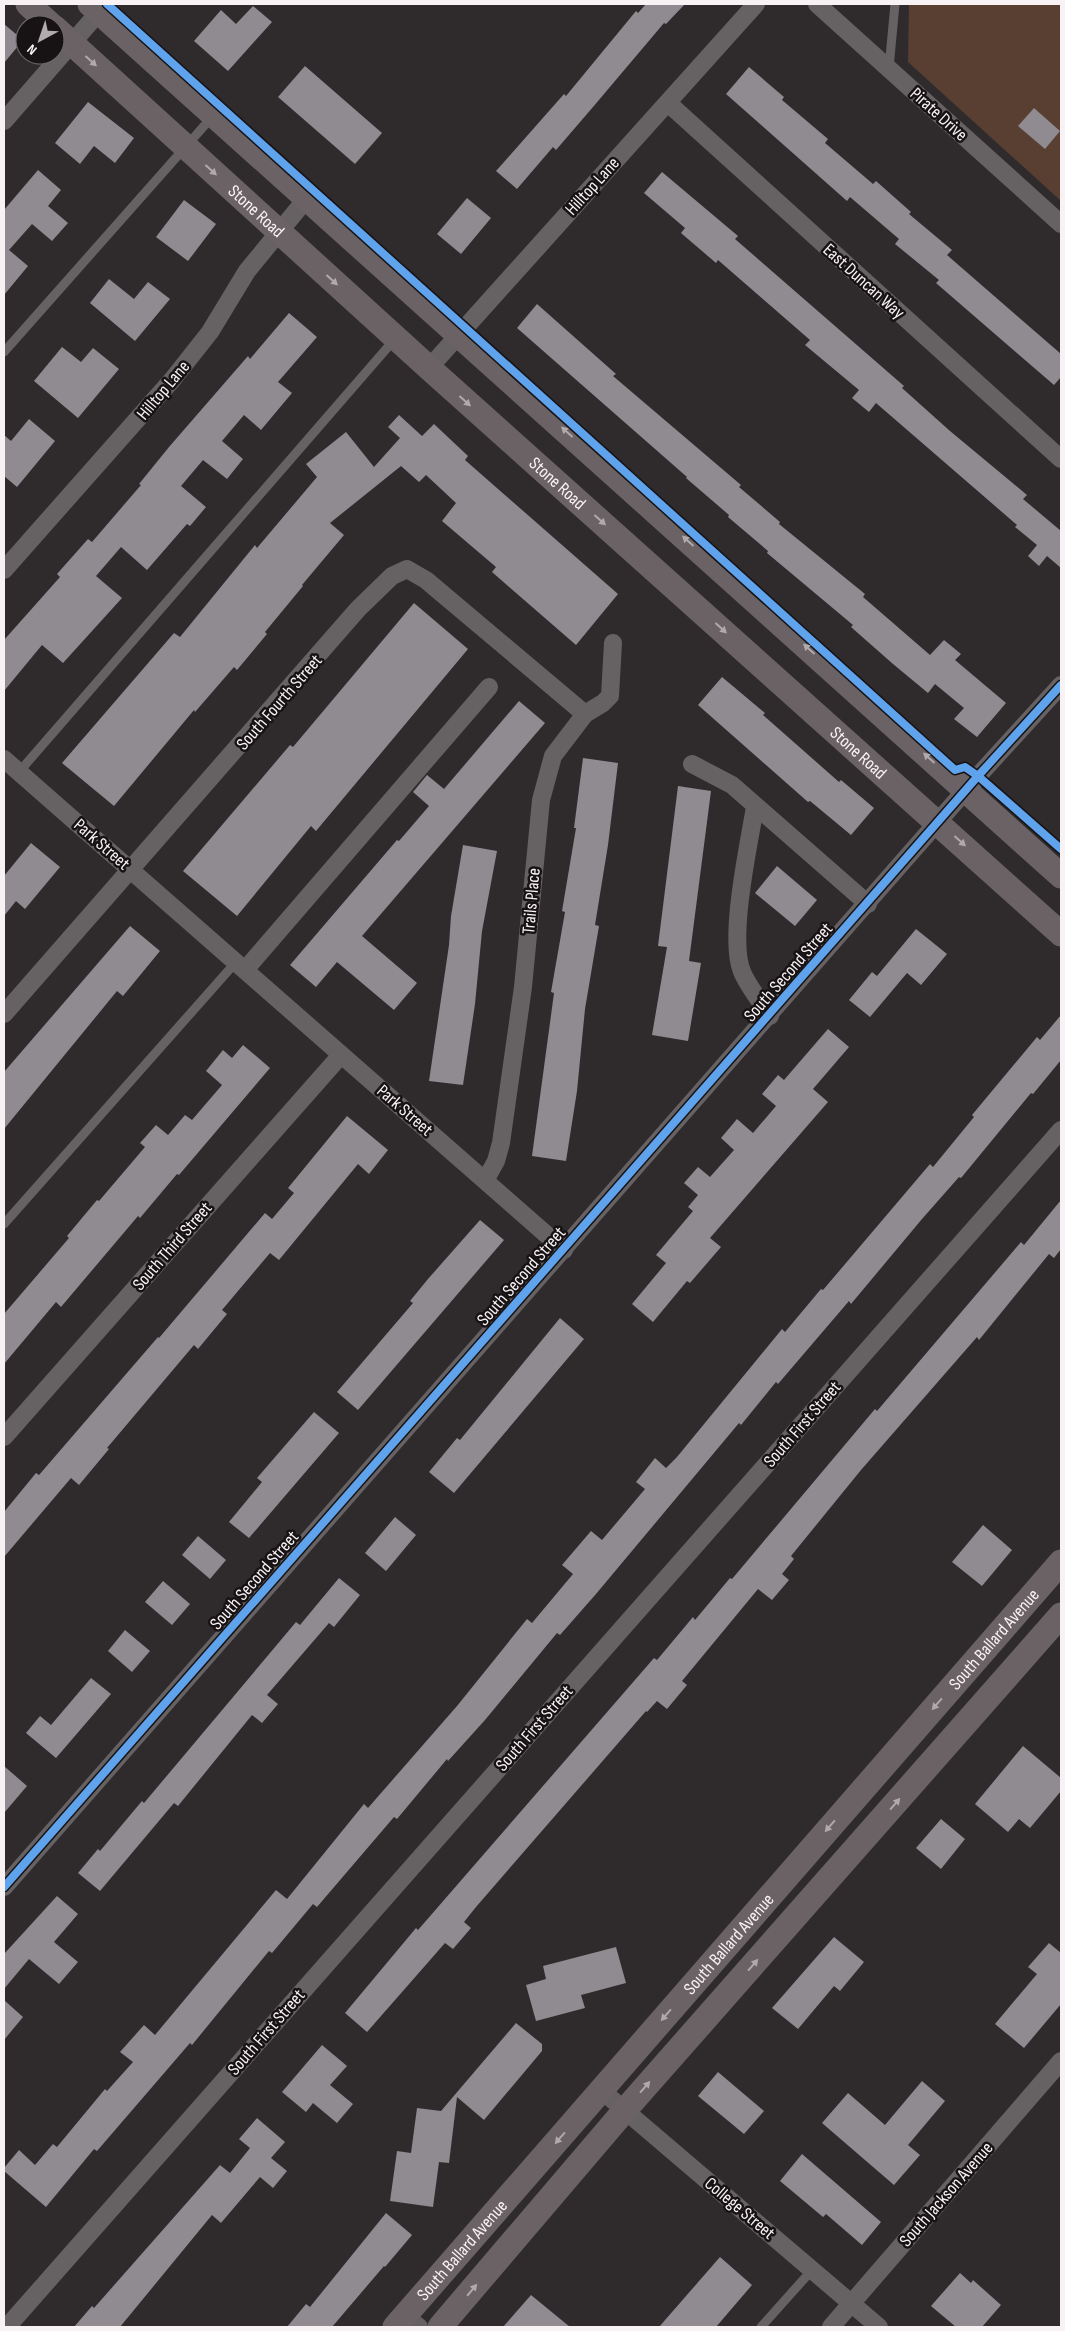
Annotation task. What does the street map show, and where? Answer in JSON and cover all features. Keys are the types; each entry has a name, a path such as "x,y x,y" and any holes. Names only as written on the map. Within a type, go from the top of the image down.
{"main road":[{"path":"28,4 40,15"},
{"path":"95,8 1061,876"},
{"name":"Stone Road","path":"65,38 429,368 1061,934"},
{"name":"South Ballard Avenue","path":"406,2323 601,2090 1061,1562"},
{"name":"South Ballard Avenue","path":"440,2327 625,2110 1061,1615"},
{"path":"920,1723 946,1746"}],"street":[{"name":"Hilltop Lane","path":"429,368 756,4"},
{"name":"Pirate Drive","path":"817,4 1061,224"},
{"path":"65,34 95,8"},
{"path":"4,122 43,65"},
{"name":"East Duncan Way","path":"668,103 1061,458"},
{"name":"Hilltop Lane","path":"4,570 172,380 210,332 247,271 307,198"},
{"name":"South Fourth Street","path":"4,1014 358,610 392,576 407,569 426,580 585,714"},
{"name":"Trails Place","path":"486,1179 496,1160 501,1143 523,987 541,800 553,756 585,714 603,703 610,696 613,643"},
{"name":"South Second Street","path":"4,1888 770,1016 966,790 1061,685"},
{"path":"240,966 489,687"},
{"name":"Park Street","path":"4,759 341,1055 486,1179 564,1250"},
{"path":"692,764 732,785 868,904"},
{"path":"755,807 740,893 737,945 742,973 770,1016"},
{"name":"South Third Street","path":"4,1437 341,1055"},
{"name":"South First Street","path":"7,2327 1061,1130"},
{"name":"South Jackson Avenue","path":"831,2327 1061,2060"},
{"name":"College Street","path":"601,2090 879,2327"},
{"path":"4,2324 7,2327"}],"lane":[{"path":"889,69 895,4"},
{"path":"4,352 214,115"},
{"path":"19,772 396,338"},
{"path":"4,1224 240,966"},
{"path":"761,2327 812,2270"}],"shaded area":[{"path":"909,4 1061,4 1061,201 908,62"}],"building":[{"path":"646,4 685,4 666,24 664,23 556,150 553,147 517,189 496,171 564,94 566,96 636,11 638,13"},
{"path":"253,6 272,22 228,71 194,41 221,10 236,24"},
{"path":"4,24 15,33 15,50 4,63"},
{"path":"305,66 382,133 355,164 278,97"},
{"path":"749,67 784,97 782,100 828,139 825,143 873,184 876,181 911,212 909,214 952,250 947,255 1061,354 1061,377 1054,385 936,283 939,280 895,244 899,239 850,197 847,201 726,94"},
{"path":"88,102 134,138 115,163 94,146 80,164 55,143"},
{"path":"1034,108 1060,131 1045,149 1018,126"},
{"path":"38,170 61,190 48,206 68,223 52,241 32,224 9,250 28,266 4,295 4,210"},
{"path":"662,172 738,236 735,239 904,386 902,388 950,431 1027,495 1023,499 1061,531 1061,568 1047,556 1039,566 1028,556 1037,545 1015,527 1017,525 876,403 869,412 852,398 859,390 805,345 810,340 718,260 716,263 681,233 685,228 644,193"},
{"path":"467,198 491,218 461,254 437,234"},
{"path":"184,200 216,224 188,261 156,237"},
{"path":"109,279 134,299 148,282 170,299 135,341 90,303"},
{"path":"537,304 616,374 613,376 741,485 739,487 780,522 779,524 865,594 863,597 930,655 944,640 961,654 955,660 1006,703 977,737 954,719 964,708 935,684 928,693 893,664 851,627 853,625 767,553 768,551 728,517 729,515 687,477 517,328"},
{"path":"289,313 317,337 278,382 292,393 261,430 244,415 222,441 243,459 227,479 203,460 181,486 206,507 190,526 187,524 147,570 121,547 96,576 122,598 63,663 42,645 4,691 4,640 60,577 57,574 88,539 92,542 141,485 139,484 169,447 248,356 250,359"},
{"path":"62,347 81,362 93,348 119,369 78,418 34,381"},
{"path":"399,415 422,436 434,424 468,456 465,460 618,594 576,645 492,572 496,567 442,521 456,503 426,475 419,482 401,466 330,523 344,535 302,585 265,632 267,634 237,670 234,667 195,712 194,710 114,806 62,763 174,633 180,637 255,545 257,548 317,477 306,464 346,432 374,467 400,438 388,427"},
{"path":"29,419 55,441 17,487 4,476 4,435 11,441"},
{"path":"414,603 468,649 316,831 311,826 237,916 183,871 290,745 293,747"},
{"path":"722,677 765,713 763,715 839,782 841,780 874,808 851,835 810,801 808,802 698,705"},
{"path":"519,701 545,723 362,936 417,983 394,1010 337,962 316,987 290,965 397,840 399,841 429,806 413,792 427,775 444,789"},
{"path":"583,758 618,763 608,845 595,925 599,926 585,1009 577,1091 566,1161 532,1156 554,993 551,992 565,912 562,911 576,828 574,828"},
{"path":"678,786 711,791 689,961 701,963 688,1041 652,1035 667,947 658,946"},
{"path":"31,843 60,867 25,909 16,901 4,916 4,876"},
{"path":"463,845 497,851 482,931 475,1004 463,1085 429,1081 449,945 451,916"},
{"path":"777,866 817,900 795,926 755,893"},
{"path":"130,926 160,951 123,996 117,991 4,1129 4,1072"},
{"path":"916,929 947,954 921,985 907,973 870,1017 849,1000 872,972 877,976"},
{"path":"1061,1015 1061,1060 1033,1094 1031,1093 961,1178 959,1177 922,1219 851,1304 849,1301 778,1384 776,1382 741,1425 739,1423 596,1594 560,1635 557,1633 485,1720 448,1761 447,1759 397,1819 394,1817 317,1907 313,1904 272,1953 269,1951 192,2045 190,2043 97,2151 94,2149 46,2207 4,2171 4,2168 19,2150 35,2165 53,2144 57,2147 105,2089 107,2091 133,2062 120,2052 144,2025 155,2035 276,1890 287,1899 364,1804 368,1808 457,1706 527,1619 532,1623 573,1574 562,1565 591,1531 602,1540 645,1489 636,1482 655,1458 666,1468 677,1457 782,1329 785,1332 821,1289 823,1290 930,1164 933,1167 974,1117 972,1115 1037,1037 1040,1040"},
{"path":"828,1029 849,1047 813,1089 828,1102 710,1238 721,1247 690,1283 687,1281 653,1322 632,1304 666,1263 656,1255 693,1211 688,1207 698,1195 684,1183 698,1167 710,1177 734,1150 721,1138 737,1119 753,1133 776,1106 762,1094 778,1075 784,1080"},
{"path":"243,1045 270,1068 179,1175 177,1174 140,1218 138,1216 61,1307 56,1302 4,1364 4,1314 69,1238 67,1236 97,1200 99,1201 145,1147 140,1143 156,1125 168,1135 185,1115 192,1120 222,1085 206,1071 223,1050 232,1058"},
{"path":"347,1116 388,1150 369,1174 358,1164 279,1260 270,1253 222,1310 227,1314 198,1349 194,1345 107,1448 109,1449 79,1485 71,1478 4,1557 4,1512 36,1473 39,1475 159,1338 265,1213 272,1219 294,1193 288,1188"},
{"path":"1061,1200 1061,1249 1054,1258 1049,1254 979,1340 977,1337 861,1470 791,1556 794,1559 782,1574 789,1580 772,1600 758,1589 682,1681 687,1685 667,1709 657,1701 646,1711 476,1907 464,1922 471,1928 453,1949 445,1943 367,2032 345,2013 416,1928 418,1930 654,1658 657,1660 693,1617 695,1620 730,1578 732,1579 875,1409 877,1411 1021,1242 1024,1245"},
{"path":"480,1220 504,1240 358,1410 337,1392 413,1303 410,1301 428,1279"},
{"path":"560,1318 584,1339 454,1493 429,1472 457,1438 460,1440"},
{"path":"314,1412 339,1433 249,1538 229,1522 262,1482 257,1478"},
{"path":"395,1517 416,1535 386,1571 365,1553"},
{"path":"983,1525 1012,1550 982,1586 952,1562"},
{"path":"198,1536 226,1560 210,1579 182,1555"},
{"path":"339,1578 360,1595 334,1627 329,1623 267,1695 278,1704 262,1723 252,1715 178,1806 174,1803 100,1891 78,1873 98,1849 100,1851 142,1801 144,1803 296,1622 300,1625"},
{"path":"163,1581 190,1604 172,1625 145,1602"},
{"path":"125,1630 150,1651 132,1672 108,1651"},
{"path":"91,1678 111,1694 56,1758 26,1733 40,1716 51,1725"},
{"path":"1023,1746 1061,1778 1061,1791 1030,1828 1019,1819 1008,1832 975,1804"},
{"path":"4,1766 27,1786 4,1813"},
{"path":"941,1819 965,1839 941,1869 916,1848"},
{"path":"57,1896 78,1914 54,1942 78,1962 59,1984 29,1959 4,1989 4,1954"},
{"path":"834,1937 864,1962 840,1991 834,1986 798,2029 772,2008"},
{"path":"1049,1943 1061,1953 1061,2004 1024,2048 995,2024 1037,1974 1028,1967"},
{"path":"616,1947 626,1983 581,1995 585,2008 536,2021 526,1985 546,1979 543,1966"},
{"path":"4,2000 23,2017 4,2040"},
{"path":"516,2023 542,2044 542,2051 484,2120 457,2097 449,2163 439,2162 433,2207 390,2201 397,2151 411,2153 417,2108 441,2111"},
{"path":"322,2045 347,2066 330,2085 353,2104 337,2123 313,2103 306,2112 282,2092"},
{"path":"718,2072 764,2111 744,2134 698,2096"},
{"path":"922,2081 945,2101 908,2145 920,2155 894,2185 822,2123 848,2093 885,2125"},
{"path":"257,2118 285,2142 271,2158 287,2171 273,2188 260,2177 221,2223 212,2215 120,2327 74,2327 92,2306 94,2308 220,2165 230,2173 250,2148 239,2139"},
{"path":"802,2154 881,2222 862,2245 826,2214 823,2217 780,2181"},
{"path":"386,2213 412,2235 385,2267 332,2327 287,2327 306,2304 310,2307"},
{"path":"720,2257 752,2285 716,2327 659,2327"},
{"path":"960,2273 971,2283 973,2280 1001,2305 982,2327 956,2327 931,2306"},
{"path":"531,2295 570,2327 503,2327"}],"cycle path":[{"path":"107,4 955,770 965,767 978,776 1061,849"},
{"path":"4,1887 978,776 1061,685"}]}
